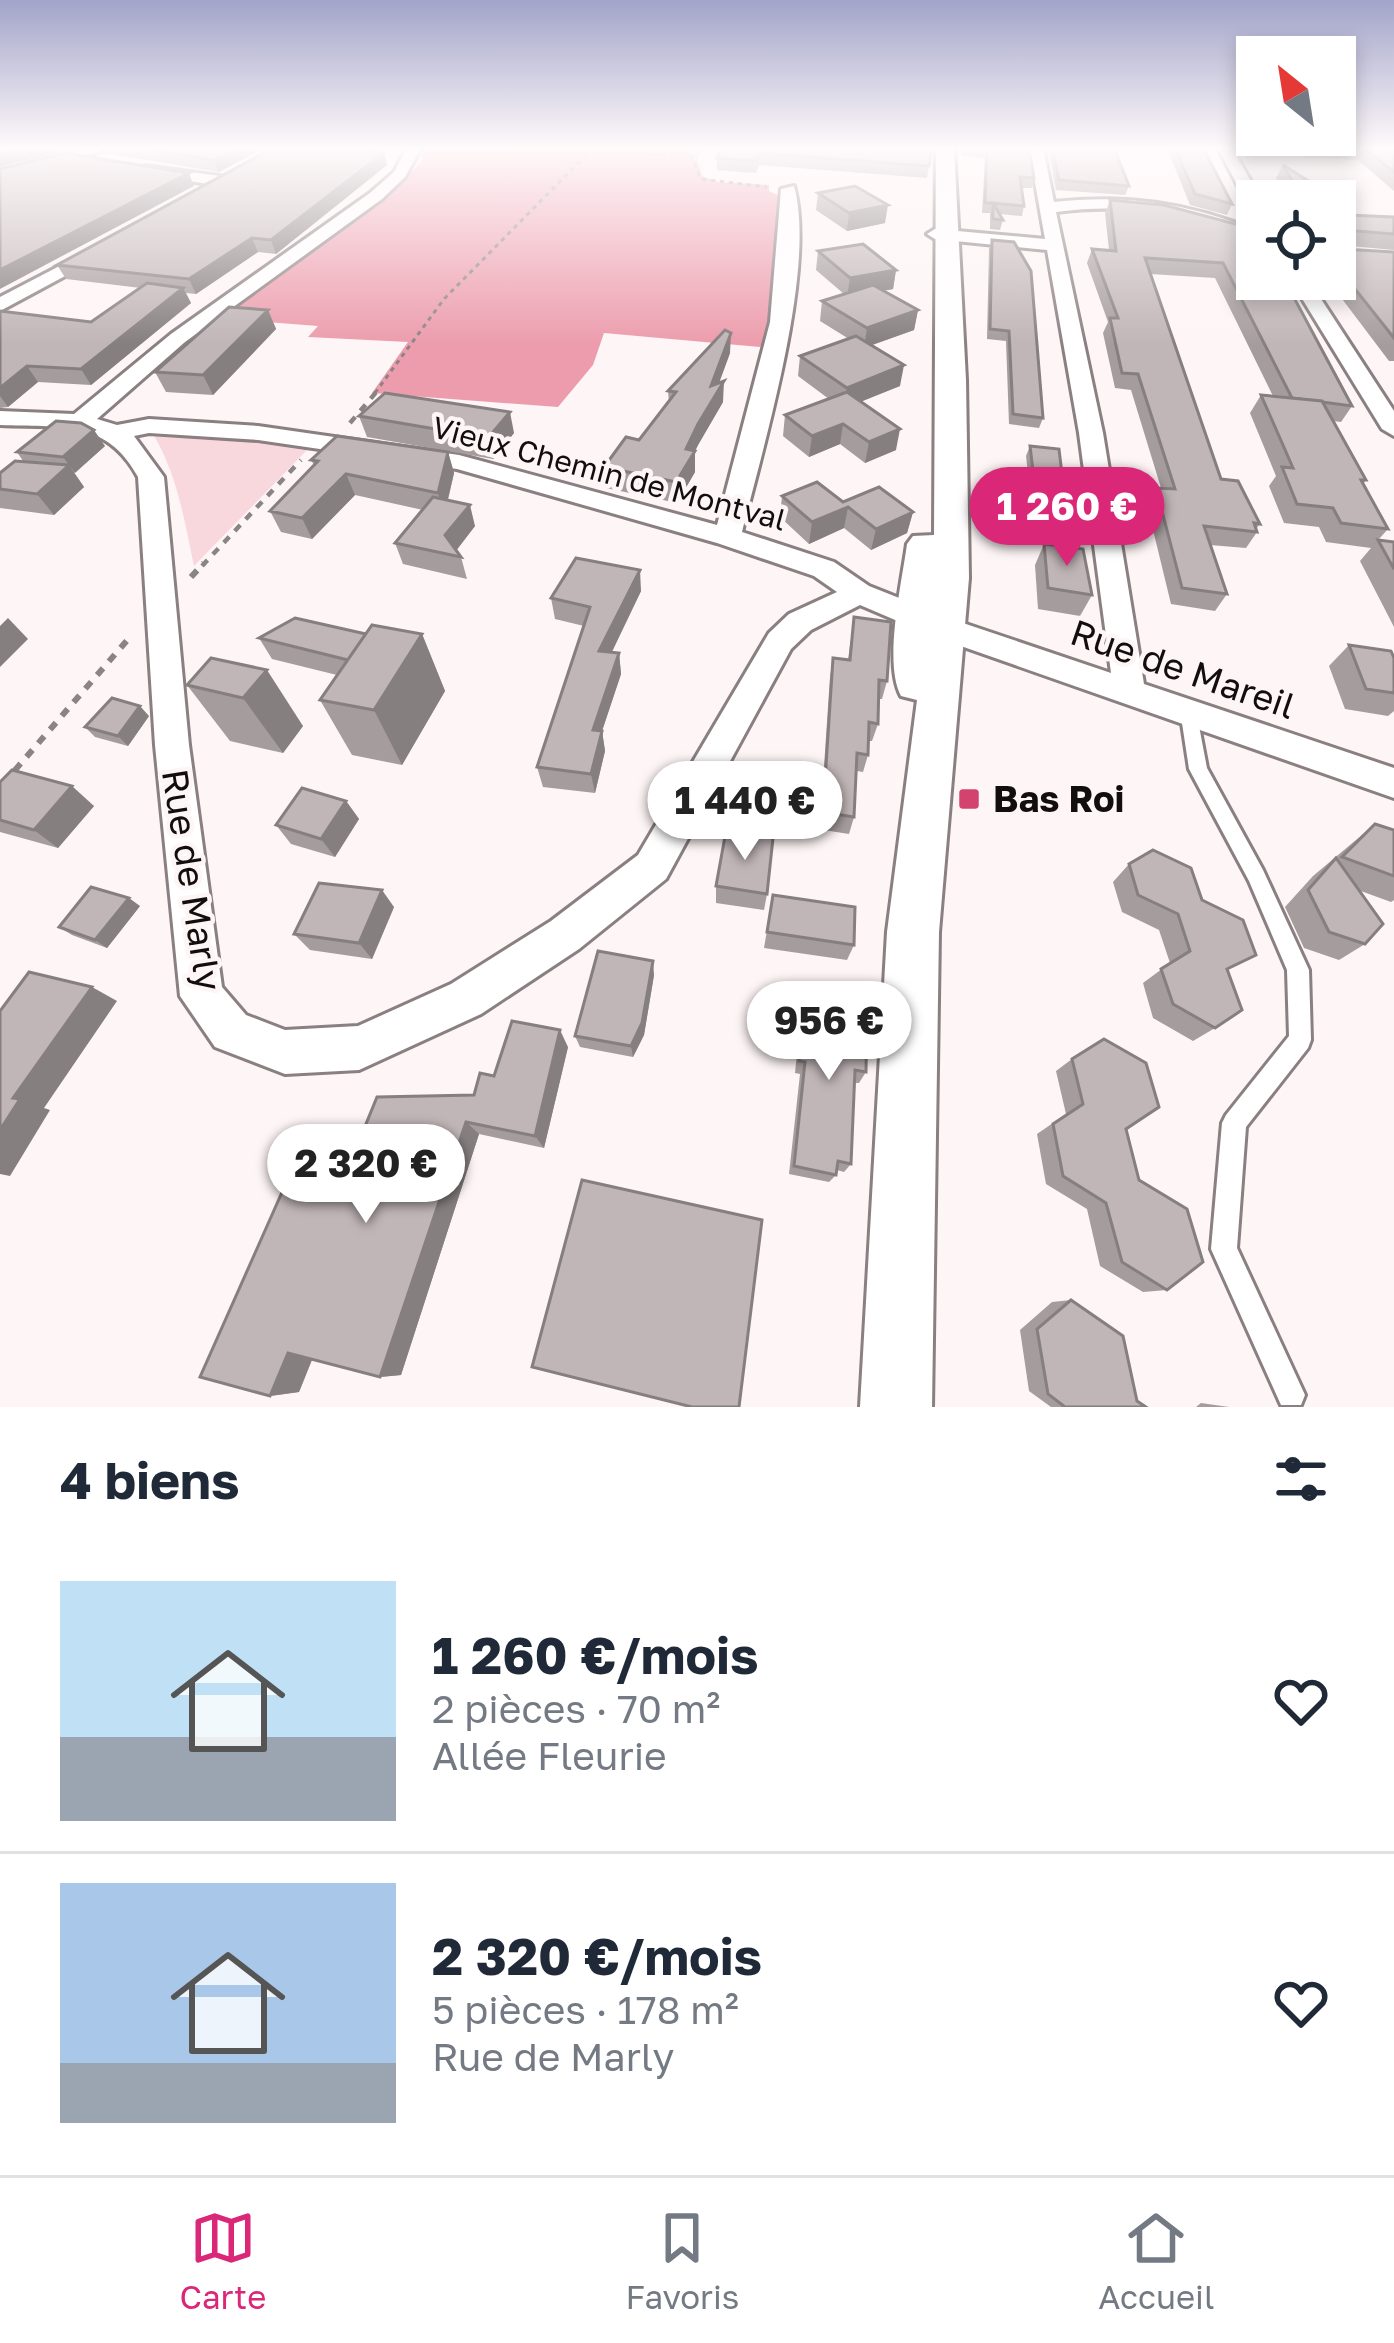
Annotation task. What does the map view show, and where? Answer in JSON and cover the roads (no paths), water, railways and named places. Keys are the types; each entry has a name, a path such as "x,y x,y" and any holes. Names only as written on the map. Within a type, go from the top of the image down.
{"street":[{"path":"79,422 178,338 351,214"},
{"path":"727,537 775,353 792,251 790,214"},
{"path":"896,1407 913,932 935,693 931,624 940,485 940,214"},
{"path":"1049,214 1091,434 1129,689"},
{"path":"1196,214 1236,229"},
{"path":"940,235 1052,245"},
{"path":"0,305 122,238"},
{"path":"1312,300 1394,429"},
{"path":"0,444 16,419 79,422 118,432"},
{"name":"Vieux Chemin de Montval","path":"118,432 149,426 258,433 459,462 727,537 824,569 859,593"},
{"name":"Rue de Marly","path":"118,432 141,454 151,477 172,745 202,996 231,1031 285,1052 359,1048 466,999 565,935 652,867 780,641 800,622 859,593"},
{"path":"859,593 931,624"},
{"name":"Rue de Mareil","path":"931,624 1394,783"}],"lane":[{"path":"1188,710 1198,769 1256,876 1298,970 1300,1040 1234,1123 1224,1249 1291,1395"}],"place":[{"name":"Bas Roi","path":"969,799"}]}
